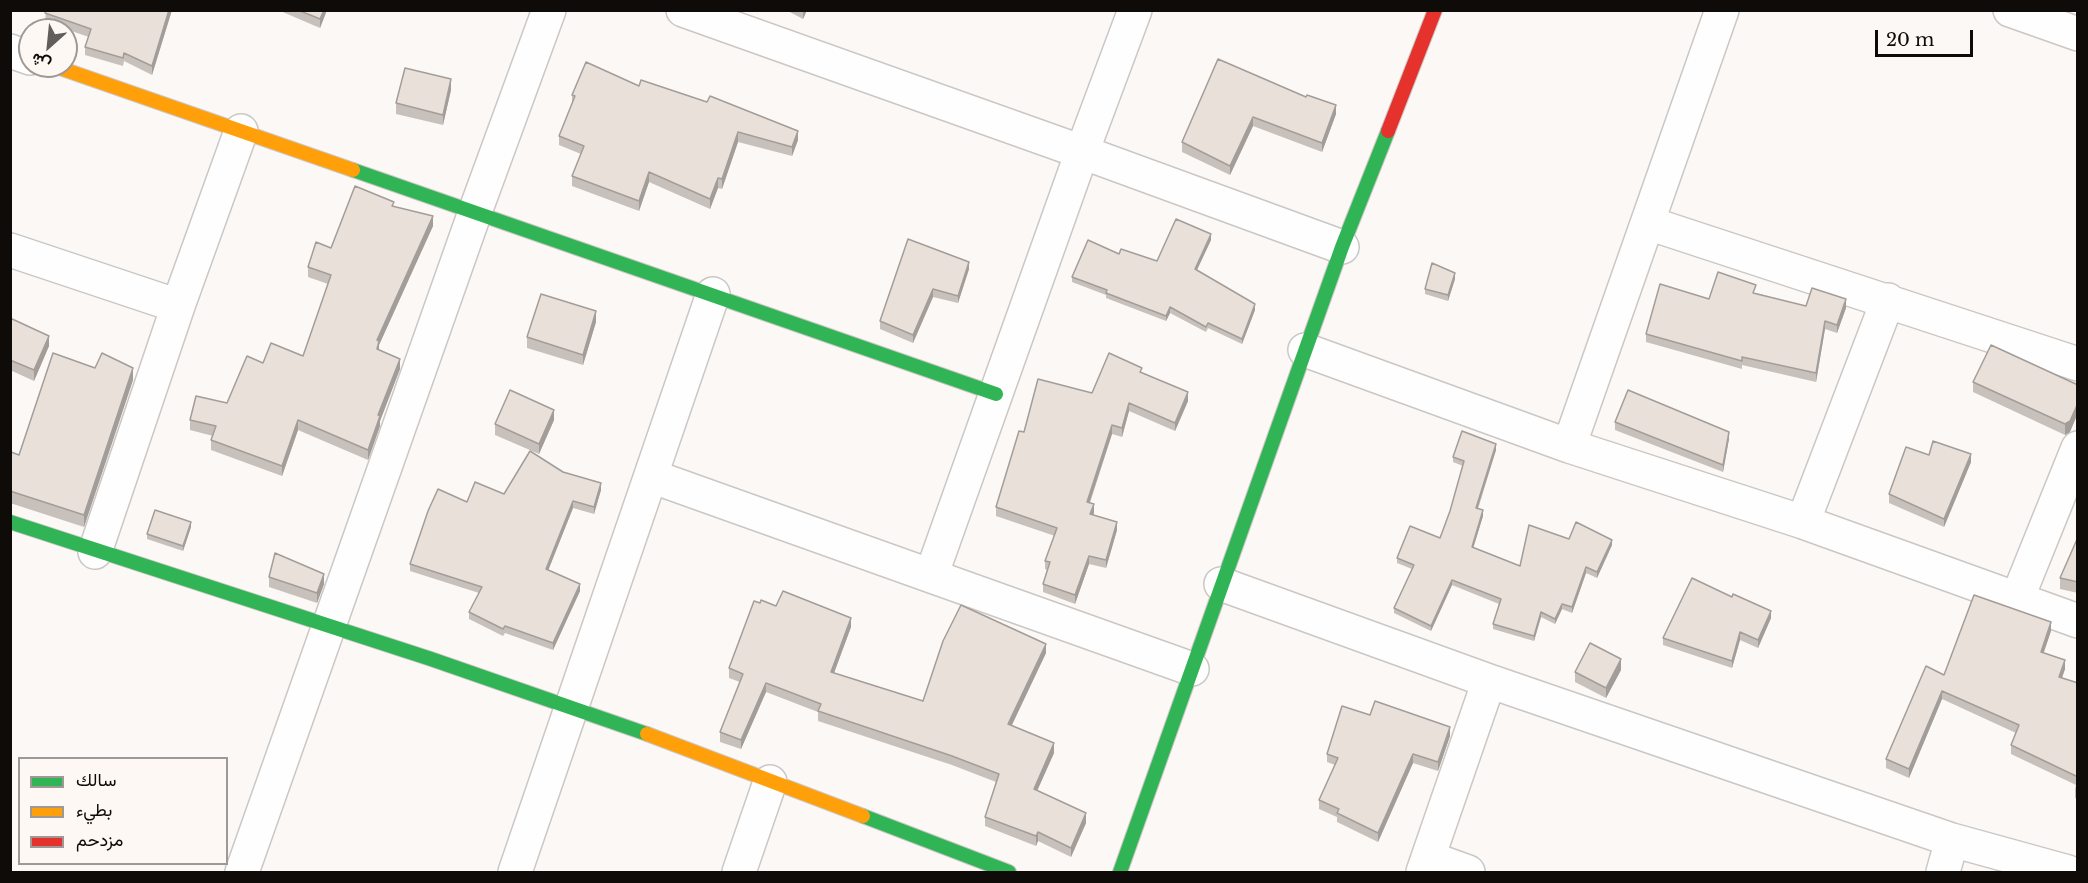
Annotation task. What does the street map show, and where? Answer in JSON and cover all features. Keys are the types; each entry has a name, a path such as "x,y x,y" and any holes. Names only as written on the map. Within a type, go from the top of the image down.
{"street":[{"path":"243,873 475,212 549,10"},
{"path":"682,10 1342,247"},
{"path":"931,576 1135,10"},
{"path":"1120,873 1342,247 1435,10"},
{"path":"1569,446 1722,10"},
{"path":"2010,10 2049,17 2078,34"},
{"path":"78,74 996,393"},
{"path":"95,552 178,306 241,131"},
{"path":"1648,223 2078,364"},
{"path":"10,250 178,306"},
{"path":"515,873 713,294"},
{"path":"1803,522 1888,300"},
{"path":"1305,350 1569,446 1803,522 2078,621"},
{"path":"2017,599 2078,448"},
{"path":"651,476 1192,669"},
{"path":"10,522 95,552 330,626 572,707 1009,873"},
{"path":"1221,584 1489,681 1952,840 2068,873"},
{"path":"1468,873 1426,865 1489,681"},
{"path":"739,873 770,782"},
{"path":"1943,873 1952,840"}],"building":[{"path":"46,10 169,10 152,66 124,53 123,58 85,47 91,29 78,24 78,18 59,18 45,13"},
{"path":"298,10 324,10 320,19"},
{"path":"1218,59 1306,97 1307,95 1336,105 1322,143 1253,117 1230,166 1182,142"},
{"path":"586,62 639,86 641,80 707,102 710,96 798,131 792,147 738,132 722,179 718,178 710,199 649,172 639,201 572,176 584,146 559,136 575,96 572,95"},
{"path":"405,68 451,79 443,115 396,103"},
{"path":"355,186 394,202 392,206 433,216 377,340 379,341 377,349 400,359 378,415 380,416 368,450 298,420 282,466 211,440 216,426 190,420 196,396 227,403 247,356 263,363 271,343 303,356 331,275 308,267 316,242 331,248"},
{"path":"1176,219 1211,234 1195,269 1255,304 1242,339 1208,323 1206,327 1170,307 1166,316 1072,277 1088,240 1119,254 1121,249 1157,261"},
{"path":"908,239 969,262 958,296 933,289 913,335 880,321"},
{"path":"1432,263 1455,273 1448,295 1425,289"},
{"path":"1718,272 1756,285 1753,293 1806,306 1812,288 1846,299 1837,325 1825,321 1816,373 1742,357 1742,361 1646,334 1660,284 1709,299"},
{"path":"541,294 596,311 583,355 527,337"},
{"path":"10,318 49,336 34,370 10,360"},
{"path":"1991,345 2078,385 2078,403 2070,421 2065,424 1973,382"},
{"path":"53,353 95,368 102,353 133,368 84,515 10,491 10,454 11,452 19,455"},
{"path":"1109,353 1142,368 1140,372 1188,392 1175,423 1129,403 1122,428 1112,425 1087,502 1094,504 1090,514 1117,522 1106,560 1089,556 1075,595 1043,584 1050,562 1045,561 1057,528 996,507 1019,431 1024,432 1038,379 1092,393"},
{"path":"510,390 554,410 539,444 495,424"},
{"path":"1628,390 1729,432 1723,465 1615,422"},
{"path":"1462,431 1496,444 1476,508 1483,510 1472,547 1520,566 1529,525 1569,539 1576,522 1612,540 1597,572 1586,567 1572,607 1562,604 1555,619 1541,612 1534,636 1493,624 1501,599 1452,580 1431,626 1394,608 1414,565 1397,558 1410,526 1440,538 1464,461 1453,457"},
{"path":"1933,441 1971,454 1944,519 1889,494 1906,447 1929,455"},
{"path":"530,451 563,472 601,483 594,507 573,501 546,569 580,584 553,643 505,626 503,629 469,612 482,587 410,564 438,489 467,502 475,482 504,494"},
{"path":"155,510 191,522 183,546 147,534"},
{"path":"2078,537 2078,582 2060,578"},
{"path":"275,553 324,574 317,593 269,577"},
{"path":"1692,578 1732,597 1733,594 1771,611 1758,640 1740,632 1732,661 1663,638"},
{"path":"783,591 851,618 831,672 923,701 943,641 961,605 1046,644 1008,724 1054,743 1034,789 1086,813 1071,848 1038,832 1036,836 985,817 999,774 818,711 821,704 766,683 741,740 720,732 743,674 729,668 754,601 760,603 761,600 776,606"},
{"path":"1974,595 2051,622 2041,652 2065,660 2059,677 2078,683 2078,777 2011,745 2019,725 1942,691 1909,769 1886,759 1926,666 1944,675"},
{"path":"1590,643 1621,659 1606,688 1575,672"},
{"path":"1375,701 1450,727 1438,762 1413,754 1378,833 1337,813 1339,809 1319,800 1338,758 1327,754 1342,706 1370,715"}],"traffic: fast":[{"path":"1120,872 1342,247 1388,131"},
{"path":"353,170 996,394"},
{"path":"10,522 431,659 647,734"},
{"path":"863,816 1009,872"}],"traffic: slow":[{"path":"78,74 353,170"},
{"path":"647,734 863,816"}],"traffic: jam":[{"path":"1388,131 1435,10"}]}
